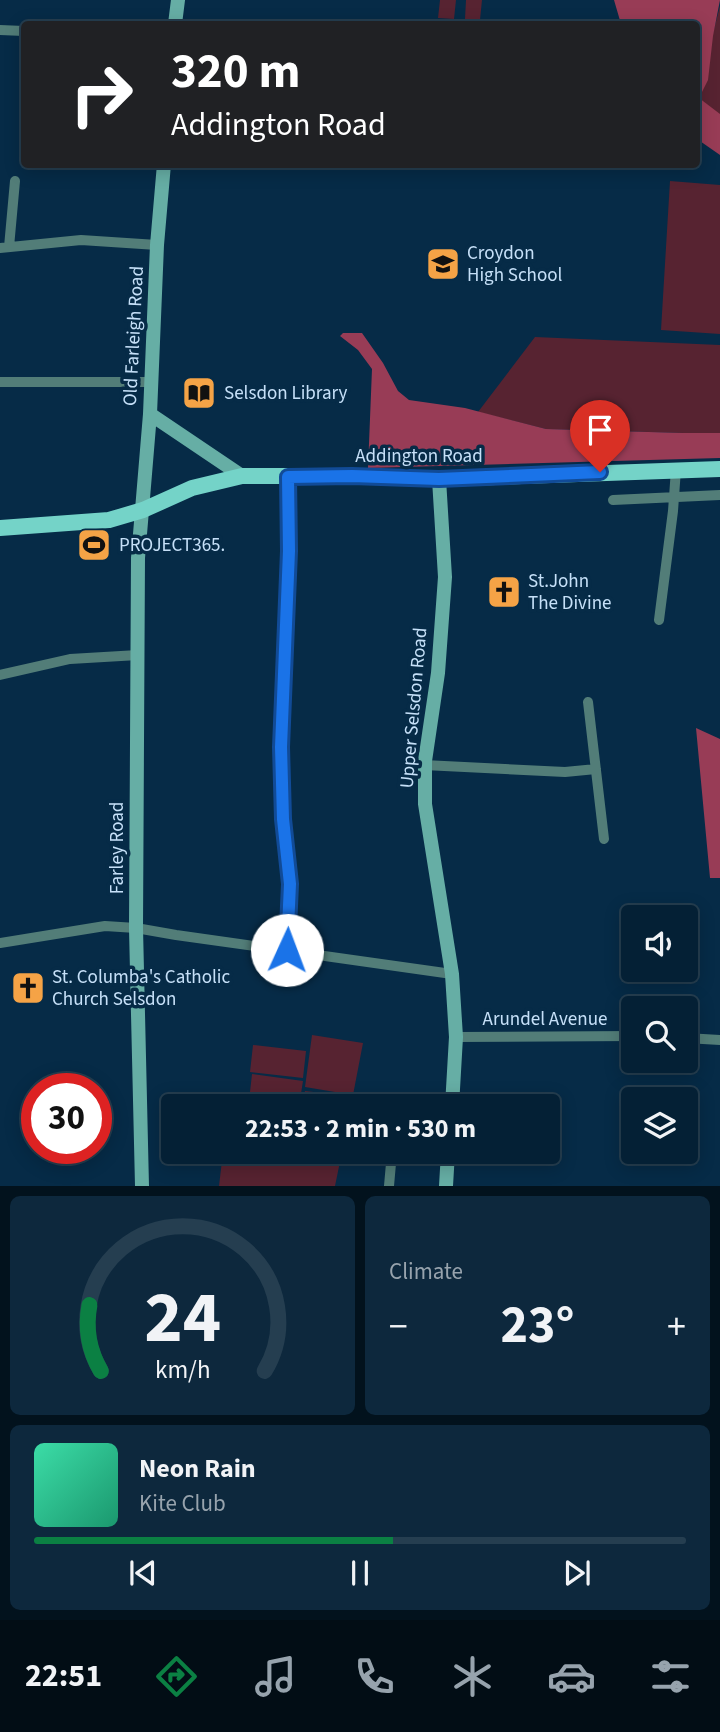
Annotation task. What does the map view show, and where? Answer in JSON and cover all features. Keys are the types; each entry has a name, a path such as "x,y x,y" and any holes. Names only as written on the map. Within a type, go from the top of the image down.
{"main road":[{"name":"Addington Road","path":"0,528 109,520 143,510 192,488 242,476 439,479 720,469"}],"street":[{"path":"175,21 178,0"},
{"path":"0,30 21,31"},
{"name":"Old Farleigh Road","path":"143,510 164,168"},
{"path":"15,181 5,248 81,240 157,245"},
{"path":"0,382 150,382"},
{"path":"150,414 242,476"},
{"path":"659,620 676,470"},
{"path":"287,950 290,884 283,819 281,747 289,551 288,477"},
{"name":"Upper Selsdon Road","path":"439,479 445,577 438,673 425,765 425,804 452,974 457,1037 453,1094"},
{"path":"613,500 720,495"},
{"name":"Farley Road","path":"142,1186 136,928 138,558 143,510"},
{"path":"0,675 70,659 138,655"},
{"path":"588,702 604,839"},
{"path":"425,765 565,772 596,769"},
{"path":"0,943 105,926 136,928 452,974"},
{"name":"Arundel Avenue","path":"457,1037 621,1036"},
{"path":"698,1039 720,1040"},
{"path":"389,1186 391,1164"},
{"path":"446,1186 447,1164"}],"shaded area":[{"path":"440,0 456,0 454,19 438,18"},
{"path":"466,0 482,0 480,20 465,19"},
{"path":"614,0 720,0 708,80 700,96 700,21 620,21"},
{"path":"720,6 720,148 700,107 700,84"},
{"path":"700,99 720,114 720,155 700,141"},
{"path":"670,181 720,185 720,334 661,330"},
{"path":"343,333 362,333 398,391 409,400 465,408 546,429 720,433 720,458 368,468 372,369 358,350 340,336"},
{"path":"535,337 720,345 720,433 546,429 478,412"},
{"path":"696,728 720,739 720,878 710,878"},
{"path":"312,1035 363,1043 353,1094 305,1087"},
{"path":"253,1045 306,1051 303,1078 250,1072"},
{"path":"252,1074 303,1081 301,1094 250,1094"},
{"path":"305,1091 331,1094 305,1094"},
{"path":"222,1164 340,1164 335,1186 219,1186"}],"place":[{"name":"Croydon High School","path":"443,264"},
{"name":"Selsdon Library","path":"199,393"},
{"name":"PROJECT365.","path":"94,545"},
{"name":"St.John The Divine","path":"504,592"},
{"name":"St. Columba's Catholic Church Selsdon","path":"28,988"}],"route":[{"path":"287,950 290,884 283,819 281,747 289,551 288,477 439,479 600,472"}]}
